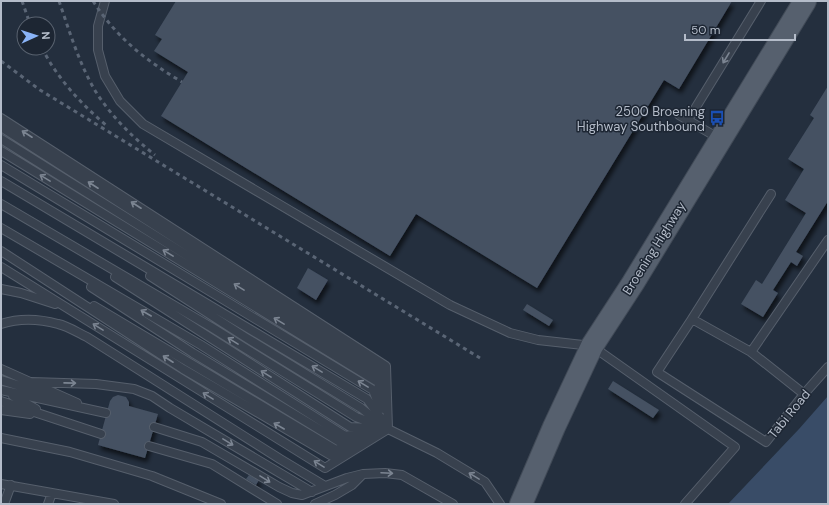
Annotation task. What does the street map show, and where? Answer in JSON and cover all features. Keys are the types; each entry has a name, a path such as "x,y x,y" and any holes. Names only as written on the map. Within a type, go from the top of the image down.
{"main road":[{"name":"Broening Highway","path":"521,504 554,427 592,346 634,283 805,1"}],"lane":[{"path":"105,1 98,26 98,50 105,76 120,101 143,124 450,305 510,333 538,340 592,346 735,447 685,504"},
{"path":"688,120 761,1"},
{"path":"679,115 720,140"},
{"path":"1,118 386,366 388,429"},
{"path":"1,127 384,372 388,429"},
{"path":"1,139 381,377 388,429"},
{"path":"1,151 378,382 388,429"},
{"path":"1,165 373,390 388,429"},
{"path":"1,181 245,337 362,408 388,429"},
{"path":"771,194 692,318 751,352 804,394"},
{"path":"1,204 211,327 356,417 388,429 437,453 485,482 500,504"},
{"path":"19,215 350,427 388,429"},
{"path":"1,228 193,353 340,442 388,429"},
{"path":"751,352 828,240"},
{"path":"1,251 183,369 332,456 388,429"},
{"path":"1,267 325,468 388,429"},
{"path":"1,289 22,293 67,308"},
{"name":"Tabi Road","path":"692,318 657,372 766,442 804,394 828,367"},
{"path":"1,324 34,320 59,324 87,337 280,459 326,486"},
{"path":"1,369 91,409"},
{"path":"1,380 106,413"},
{"path":"32,382 96,384 134,389 152,396 312,492"},
{"path":"1,390 91,409"},
{"path":"1,390 22,400 48,416"},
{"path":"1,400 53,401"},
{"path":"1,400 101,434"},
{"path":"1,410 48,416"},
{"path":"154,427 202,442 292,493 302,495 347,478 364,474 385,472 402,475 453,504"},
{"path":"1,438 70,452 152,476 221,504"},
{"path":"149,446 212,464 277,504"},
{"path":"314,504 335,496 352,485 364,474"},
{"path":"1,484 92,502 114,504"},
{"path":"4,504 11,486"},
{"path":"48,504 52,493"}],"water":[{"path":"828,396 828,504 728,504 799,429"}],"building":[{"path":"176,1 732,1 679,89 664,80 537,288 416,214 390,256 161,116 188,72 154,51 162,39 155,35"},
{"path":"828,86 828,201 796,252 803,256 797,266 791,262 773,290 778,293 763,317 741,304 756,280 762,284 806,213 785,200 804,169 788,159 814,118 810,115"},
{"path":"308,268 328,280 316,300 297,288"},
{"path":"527,304 553,320 549,326 523,310"},
{"path":"613,381 659,410 653,418 608,389"},
{"path":"118,395 126,397 129,402 129,406 158,414 145,458 98,445 110,401 113,397"},
{"path":"249,475 259,480 256,485 246,479"}],"railway":[{"path":"22,1 27,16"},
{"path":"59,1 78,56 99,97 121,124 155,155"},
{"path":"93,1 111,26 132,47 182,82"},
{"path":"46,56 70,90 107,126"},
{"path":"1,61 40,90 480,358"}],"place":[{"name":"2500 Broening Highway Southbound","path":"717,118"}]}
